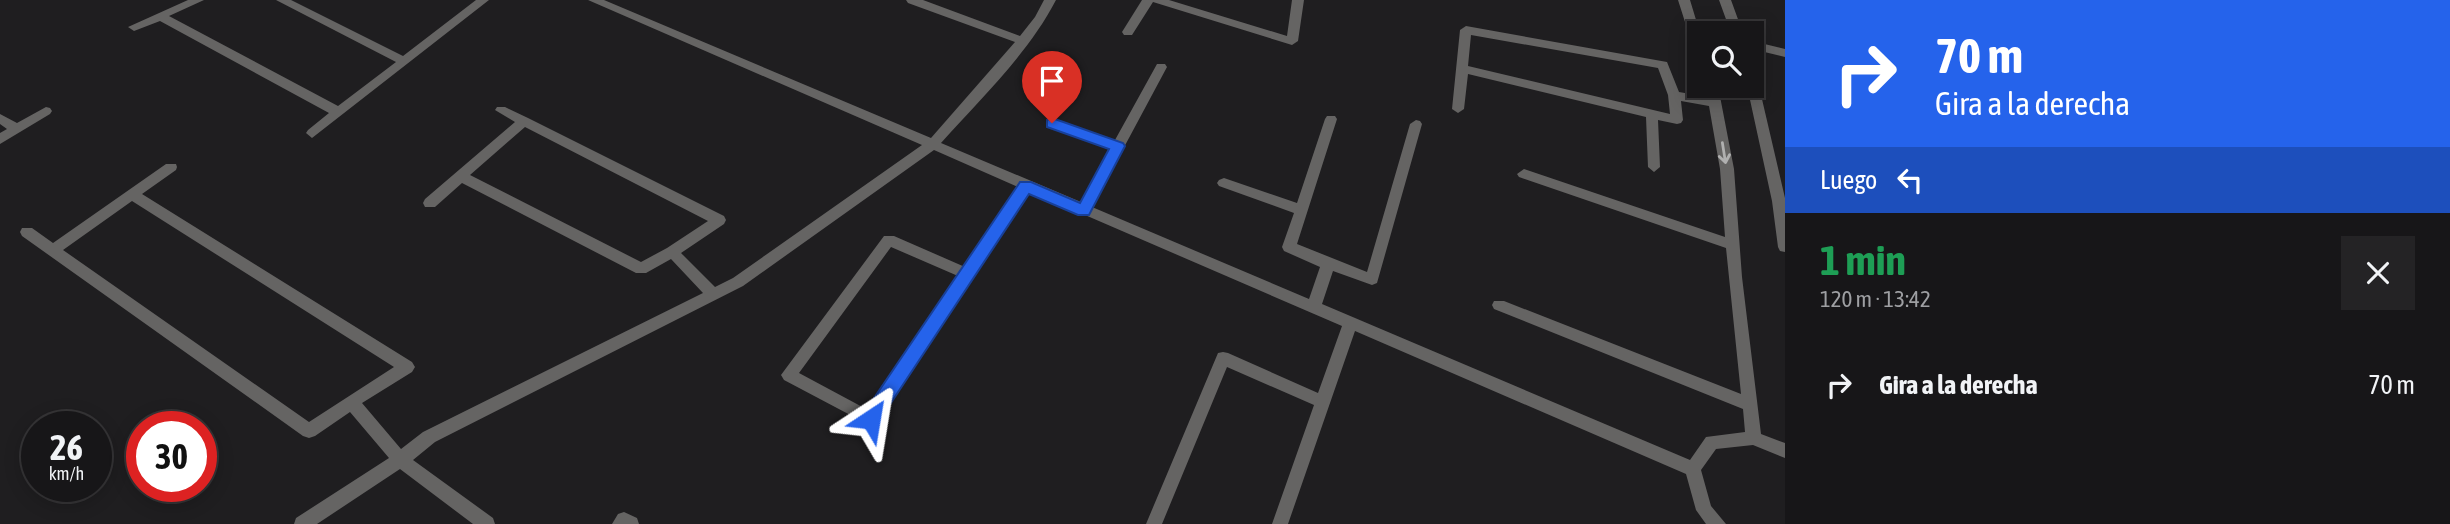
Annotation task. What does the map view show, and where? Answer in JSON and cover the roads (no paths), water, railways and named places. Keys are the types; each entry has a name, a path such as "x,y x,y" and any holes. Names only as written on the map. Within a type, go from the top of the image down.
{"street":[{"path":"134,27 198,0"},
{"path":"282,0 404,61"},
{"path":"312,133 483,0"},
{"path":"594,0 1083,211 1693,469"},
{"path":"912,0 1023,41"},
{"path":"302,524 400,460 429,437 738,282 932,145 1023,41 1050,0"},
{"path":"1128,32 1148,0"},
{"path":"1157,0 1293,41 1298,0"},
{"path":"1684,0 1691,21"},
{"path":"1725,0 1733,21"},
{"path":"160,16 338,112"},
{"path":"1458,109 1462,69 1466,30 1663,65 1674,95 1677,120 1462,69"},
{"path":"1764,48 1785,53"},
{"path":"1083,211 1161,66"},
{"path":"1674,95 1716,103"},
{"path":"1715,98 1727,169 1754,438"},
{"path":"1756,98 1782,202 1785,247"},
{"path":"460,176 641,269 672,253 719,220 501,110"},
{"path":"0,139 46,111"},
{"path":"1652,114 1654,167"},
{"path":"0,118 17,129"},
{"path":"1331,119 1289,247 1372,279 1416,124"},
{"path":"430,204 524,121"},
{"path":"1052,123 1118,146"},
{"path":"52,250 171,167"},
{"path":"1524,174 1733,246"},
{"path":"1224,183 1301,210"},
{"path":"967,274 889,240 789,375 871,419 1026,186"},
{"path":"27,232 309,431 407,367 132,195"},
{"path":"672,253 713,295"},
{"path":"1313,308 1328,264"},
{"path":"1499,305 1751,405"},
{"path":"1280,524 1350,324"},
{"path":"1154,524 1223,358 1323,402"},
{"path":"351,402 400,460 487,524"},
{"path":"1693,469 1712,442 1754,438 1785,451"},
{"path":"1693,469 1704,510 1718,524"},
{"path":"620,524 624,520 631,524"}]}
